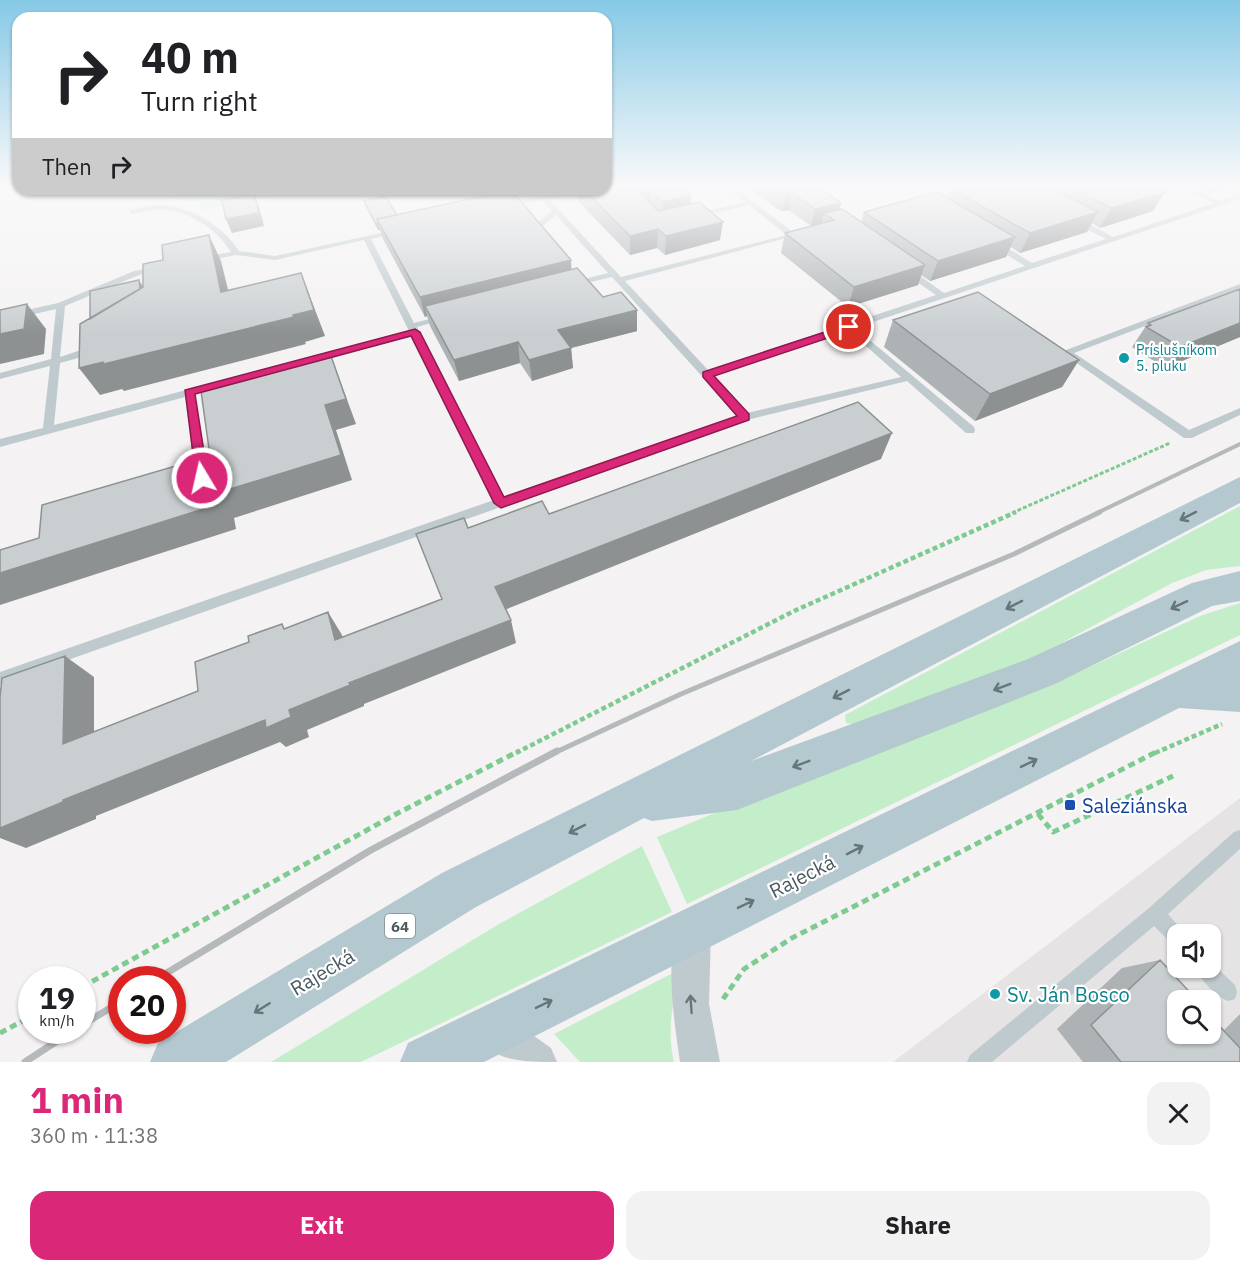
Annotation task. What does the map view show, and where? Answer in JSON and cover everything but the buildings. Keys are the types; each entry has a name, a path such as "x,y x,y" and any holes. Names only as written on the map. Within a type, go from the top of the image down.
{"main road":[{"name":"Rajecká","path":"177,1062 459,890 1240,489"},
{"path":"629,802 737,788 1041,672 1205,593 1237,586"},
{"name":"Rajecká","path":"427,1062 1240,658"},
{"path":"1177,690 1235,707"}],"street":[{"path":"693,930 690,1004 700,1062"},
{"path":"492,1030 537,1062"}],"lane":[{"path":"221,235 230,241 236,253"},
{"path":"193,262 236,253 275,258 382,235"},
{"path":"543,235 552,245"},
{"path":"578,235 745,417"},
{"path":"560,288 798,235"},
{"path":"1103,235 1112,239"},
{"path":"707,375 1125,235"},
{"path":"982,237 1031,266"},
{"path":"367,238 501,503"},
{"path":"896,263 943,296"},
{"path":"0,319 61,305 137,273 151,275 172,266"},
{"path":"575,273 583,282"},
{"path":"1067,353 1240,287"},
{"path":"959,290 969,296"},
{"path":"48,430 61,305"},
{"path":"0,443 413,329 457,314"},
{"path":"849,327 970,430"},
{"path":"0,376 86,354 106,341"},
{"path":"1057,347 1188,435 1240,411"},
{"path":"0,678 745,417 908,378"},
{"path":"189,392 202,478 191,481"},
{"path":"986,1059 1240,838"},
{"path":"1155,914 1167,927"},
{"path":"1215,978 1228,992"}],"path":[{"path":"96,979 398,813 794,611 1188,435"},
{"path":"722,1005 724,996 744,969 792,938 1161,750 1235,707"},
{"path":"1038,814 1053,832 1173,776"},
{"path":"0,1033 18,1023"}],"shaded area":[{"path":"1240,798 1240,1062 893,1062"}],"green space":[{"path":"1240,506 1240,566 1206,570 1172,583 1034,658 853,724 846,723 845,715"},
{"path":"1240,603 1240,635 687,904 657,837 741,802 1051,685 1200,616"},
{"path":"642,846 672,912 361,1062 271,1062 499,924"},
{"path":"671,974 678,978 671,1030 674,1062 580,1062 554,1034"}],"railway":[{"path":"1097,513 1240,444"},
{"path":"554,753 681,694 1014,554 1100,512"},
{"path":"178,966 371,850 557,751"},
{"path":"96,1017 108,1009"},
{"path":"25,1062 53,1044"}],"place":[{"name":"Príslušníkom 5. pluku","path":"1124,358"},
{"name":"Saleziánska","path":"1070,805"},
{"name":"Sv. Ján Bosco","path":"995,994"}],"route":[{"path":"202,478 189,392 415,332 501,503 745,417 707,375 849,327"}]}
